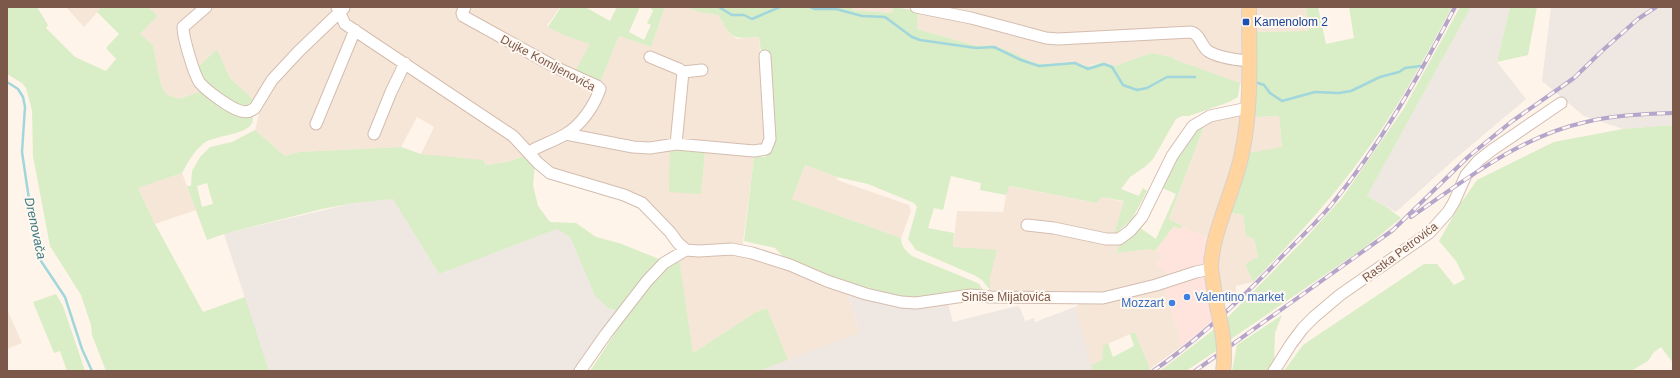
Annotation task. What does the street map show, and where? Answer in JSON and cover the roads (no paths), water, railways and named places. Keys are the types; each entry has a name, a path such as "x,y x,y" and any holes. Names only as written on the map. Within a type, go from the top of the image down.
{"main road":[{"path":"1223,371 1223,337 1211,269 1214,244 1241,160 1248,108 1249,7"}],"street":[{"path":"206,7 183,27 193,66 201,83 209,91 237,110 244,112 255,108 272,80 341,9"},
{"name":"Dujke Komljenovića","path":"465,7 462,13 463,16 556,68 598,87 598,92 587,114 566,134 529,152"},
{"path":"916,7 971,18 1046,38 1058,39 1192,32 1196,34 1209,51 1240,60 1249,60"},
{"path":"341,9 345,24 513,136 538,163 550,173 624,195 642,203 686,250 664,263 647,281 606,334 580,371"},
{"path":"316,124 355,30"},
{"path":"566,134 633,147 650,148 676,144 754,151 766,149 770,140 765,56"},
{"path":"650,57 683,72 702,70"},
{"path":"374,134 390,92 405,63"},
{"path":"676,144 683,72"},
{"name":"Rastka Petrovića","path":"1274,371 1295,339 1314,317 1340,295 1423,238 1441,221 1454,202 1466,174 1478,161 1561,103"},
{"path":"1027,224 1106,239 1119,239 1130,231 1142,217 1172,156 1193,126 1210,116 1248,108"},
{"name":"Siniše Mijatovića","path":"686,250 699,251 732,249 752,253 866,294 901,302 916,303 971,295 991,297 1103,298 1211,269"}],"waterway":[{"path":"719,7 732,15 744,15 752,19 780,7"},
{"path":"810,7 814,9 836,9 862,16 885,17 912,37 920,40 976,48 994,47 1021,60 1039,66 1075,63 1088,69 1104,64 1112,67 1123,85 1137,90 1147,88 1167,77 1195,77"},
{"path":"1258,83 1264,85 1270,93 1282,101 1315,92 1339,93 1351,91 1380,77 1399,72 1405,68 1421,66"},
{"name":"Drenovača","path":"7,82 18,89 23,97 25,107 22,152 33,226 41,261 65,297 82,349 92,371"}],"railway":[{"path":"1153,371 1201,335 1230,308 1332,204 1367,158 1398,109 1455,7"},
{"path":"1195,371 1393,230 1468,157 1511,122 1574,78 1638,19 1656,7"},
{"path":"1411,217 1494,161 1516,148 1539,138 1562,129 1607,118 1629,115 1673,113"}],"place":[{"name":"Kamenolom 2","path":"1246,22"},
{"name":"Valentino market","path":"1187,297"},
{"name":"Mozzart","path":"1172,303"}]}
